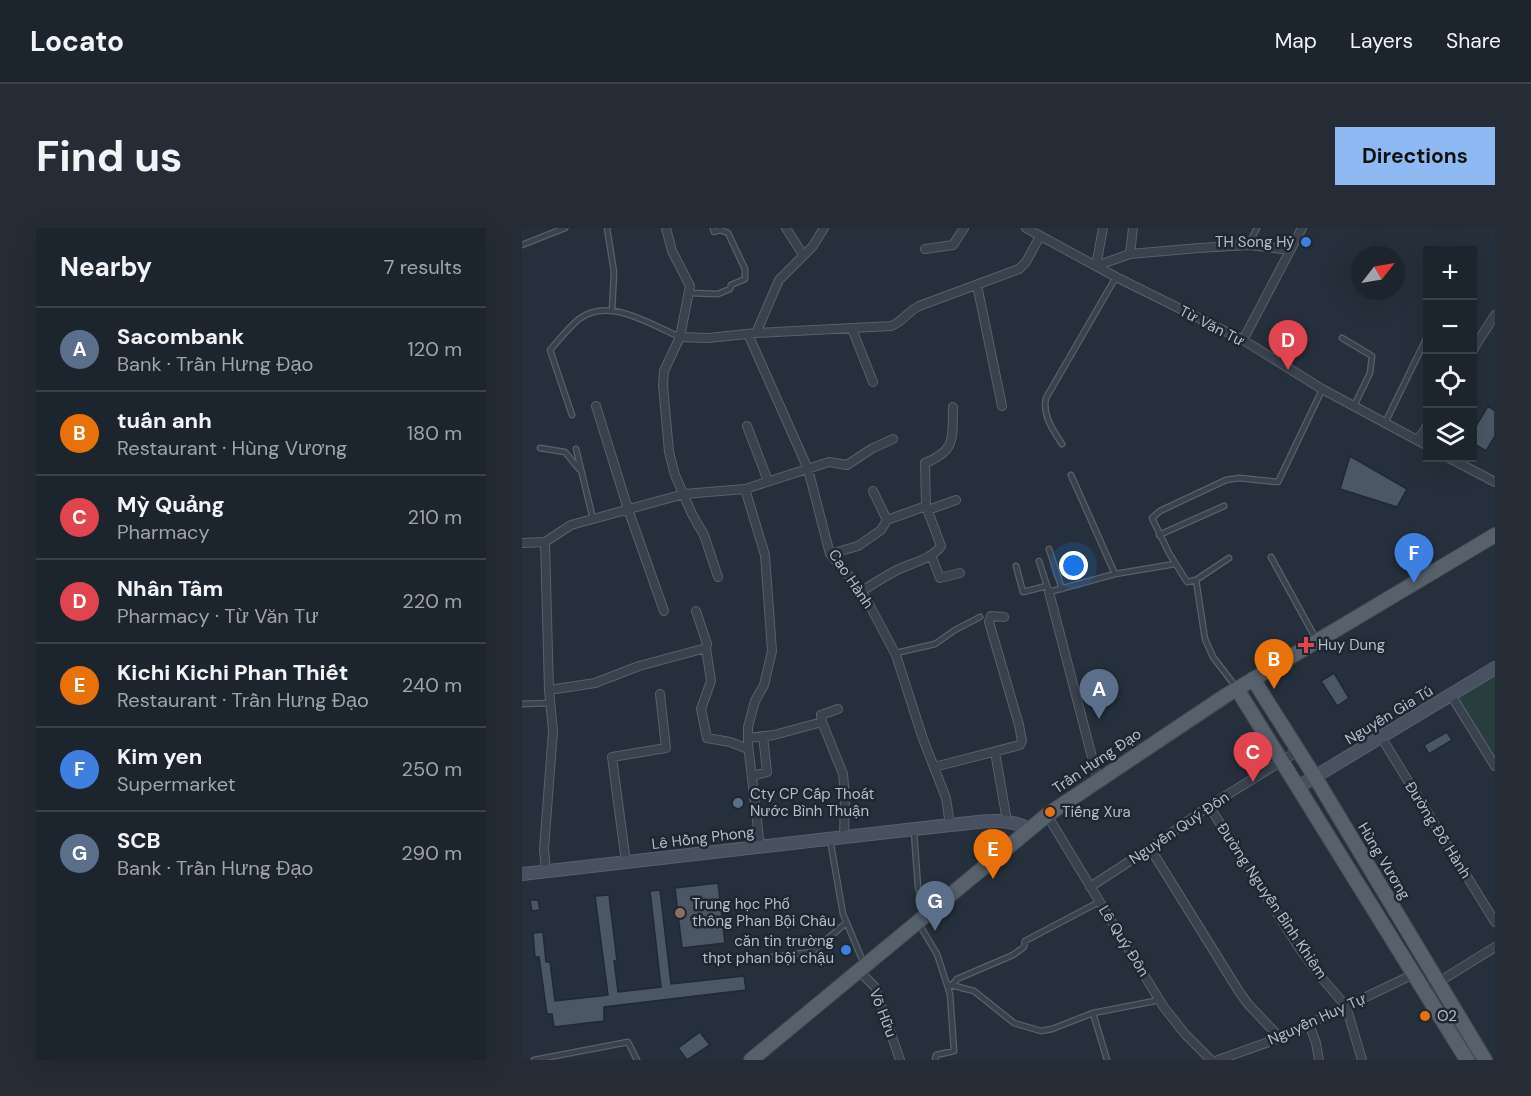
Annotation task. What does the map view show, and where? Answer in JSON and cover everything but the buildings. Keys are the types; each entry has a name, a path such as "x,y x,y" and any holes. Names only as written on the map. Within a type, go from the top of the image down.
{"main road":[{"name":"Trần Hưng Đạo","path":"750,1060 1047,815 1253,679 1495,536"},
{"name":"Nguyễn Gia Tú","path":"1298,787 1495,668"},
{"name":"Hùng Vương","path":"1253,679 1315,777 1485,1060"},
{"path":"1238,689 1467,1060"},
{"name":"Lê Hồng Phong","path":"522,874 950,825 1007,821 1018,823 1029,830"}],"street":[{"path":"666,228 672,251 687,279 689,293 680,337 664,371 663,386 669,452 675,475 704,535 718,577"},
{"path":"786,228 803,255"},
{"path":"752,334 779,280 813,246 824,228"},
{"path":"925,249 953,244 964,228"},
{"name":"Từ Văn Tư","path":"1026,228 1116,277 1243,340 1322,389 1423,443"},
{"path":"1102,228 1096,266 1130,254 1249,245 1290,250"},
{"path":"1130,254 1134,228"},
{"path":"1243,340 1302,228"},
{"path":"680,337 708,338 891,326 901,322 911,310 919,306 1018,269 1026,262 1040,236"},
{"path":"977,285 1002,406"},
{"path":"1477,344 1495,315"},
{"path":"852,329 873,382"},
{"name":"Cao Hành","path":"752,334 808,469 830,554 862,591 895,653 946,798 950,825"},
{"path":"596,406 628,509 664,610"},
{"path":"862,591 896,570 931,555 941,546 927,508 925,463 940,457 948,450 952,439 953,407"},
{"path":"747,426 768,481"},
{"path":"1418,440 1423,432"},
{"path":"523,542 545,542 571,525 684,494 745,489 834,461 847,465 873,448 894,439"},
{"path":"1457,462 1495,482"},
{"path":"745,489 765,555 772,651 764,685 755,701 748,727 748,749 760,847"},
{"path":"873,491 887,520"},
{"path":"830,554 858,546 881,530 887,520 957,500"},
{"path":"545,542 549,690 553,731 544,849 546,871"},
{"path":"931,555 940,578 960,573"},
{"path":"1048,589 1098,780"},
{"path":"696,611 707,644 711,681 701,709 707,738 730,742 748,749"},
{"path":"934,767 1020,745 1022,741 989,622 991,616 1004,617"},
{"path":"549,690 595,683 639,666 706,648"},
{"path":"626,862 612,757 666,748 660,694"},
{"path":"1451,695 1495,766"},
{"path":"838,709 821,715 843,774 844,837"},
{"path":"748,738 774,735 822,722"},
{"path":"752,776 767,772 763,736"},
{"name":"Đường Đỗ Hành","path":"1381,737 1495,922"},
{"name":"Nguyễn Quý Đôn","path":"1090,887 1150,849 1209,806 1298,751"},
{"path":"995,752 1007,821"},
{"name":"Đường Nguyễn Bỉnh Khiêm","path":"1209,806 1298,946 1346,1006 1362,1060"},
{"name":"Lê Quý Đôn","path":"1047,815 1160,1000 1185,1034 1211,1060"},
{"path":"1150,849 1238,990 1280,1038"},
{"path":"1424,991 1495,947"},
{"name":"Võ Hữu","path":"862,969 875,987 900,1060"},
{"name":"Nguyễn Huy Tự","path":"1218,1060 1280,1038 1414,974"},
{"path":"1309,1024 1319,1060"}],"lane":[{"path":"522,245 565,228"},
{"path":"607,228 614,272 612,310"},
{"path":"689,293 718,294 745,279 745,269 728,233 720,230 714,232 713,228"},
{"path":"1249,245 1257,228"},
{"path":"1062,444 1047,415 1044,406 1046,398 1116,277"},
{"path":"572,415 550,350 579,319 588,314 612,310 680,337"},
{"path":"1342,338 1372,356 1370,373 1354,406"},
{"path":"1385,423 1423,345"},
{"path":"1229,558 1196,580 1187,582 1159,535 1152,518 1154,514 1226,480 1239,478 1278,482 1322,389"},
{"path":"540,448 565,452 579,469"},
{"path":"576,449 579,469 593,519"},
{"path":"1071,475 1115,574"},
{"path":"1159,535 1224,506"},
{"path":"1049,549 1062,589"},
{"path":"1271,557 1317,641"},
{"path":"1039,561 1048,589"},
{"path":"1016,566 1023,592 1062,589 1115,574 1175,564"},
{"path":"1196,580 1205,639 1213,657 1238,689"},
{"path":"895,653 935,644 955,630 980,618"},
{"path":"522,704 551,703"},
{"path":"914,829 922,919 950,993 954,1051 936,1055 935,1060"},
{"path":"830,838 840,900 862,969"},
{"path":"953,984 957,979 1013,955 1024,947 1025,940 1099,902"},
{"path":"748,960 812,952 846,923"},
{"path":"947,984 974,991 1014,1023 1041,1031 1093,1013 1160,1000"},
{"path":"1093,1013 1107,1060"},
{"path":"534,1060 628,1042 637,1060"}],"green space":[{"path":"1495,674 1495,761 1456,698"}],"place":[{"name":"TH Song Hỷ","path":"1306,242"},
{"name":"Nhân Tâm","path":"1288,370"},
{"name":"Kim yen","path":"1414,583"},
{"name":"Huy Dung","path":"1306,645"},
{"name":"tuấn anh","path":"1274,689"},
{"name":"Sacombank","path":"1099,719"},
{"name":"Mỳ Quảng","path":"1253,782"},
{"name":"Cty CP Cấp Thoát Nước Bình Thuận","path":"738,803"},
{"name":"Tiếng Xưa","path":"1050,812"},
{"name":"Kichi Kichi Phan Thiết","path":"993,879"},
{"name":"Trung học Phổ thông Phan Bội Châu","path":"680,913"},
{"name":"SCB","path":"935,931"},
{"name":"căn tin trường thpt phan bội chậu","path":"846,950"},
{"name":"O2","path":"1425,1016"}]}
